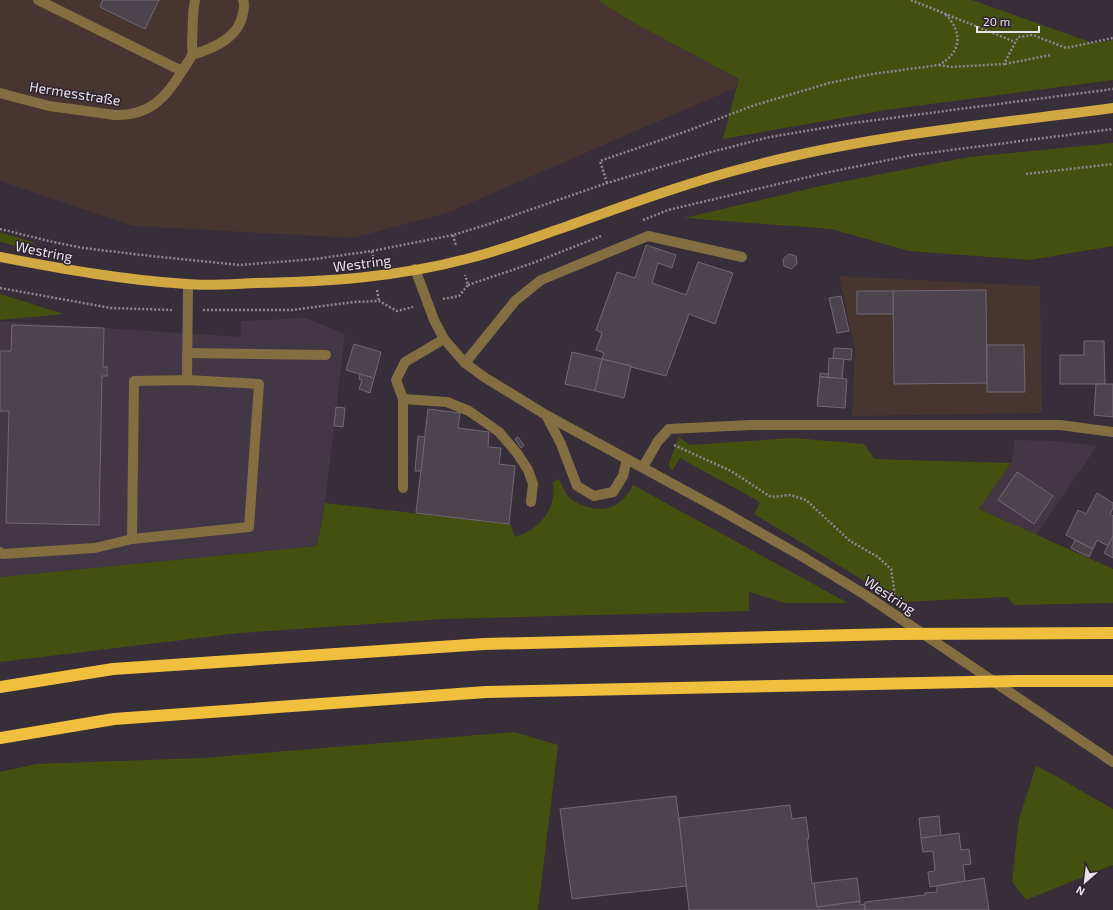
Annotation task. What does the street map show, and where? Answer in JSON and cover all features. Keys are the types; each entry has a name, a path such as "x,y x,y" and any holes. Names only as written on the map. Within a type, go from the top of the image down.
{"highway":[{"path":"0,687 113,669 484,644 894,634 1113,633"},
{"path":"0,738 114,719 486,692 964,682 1113,681"}],"main road":[{"path":"415,269 474,258 656,194 750,166 801,154 889,138 1113,108"},
{"name":"Westring","path":"0,257 80,272 188,284 307,282 359,278 415,269"}],"street":[{"path":"38,0 182,72"},
{"path":"195,0 192,18 192,55 217,46 233,34 242,20 243,0"},
{"name":"Hermesstraße","path":"0,93 49,106 124,115 140,111 158,103 173,85 192,55"},
{"path":"465,363 515,301 541,280 648,236 742,257"},
{"name":"Westring","path":"415,269 434,320 444,339 465,363 484,377 546,415 803,557 893,614 1113,762"},
{"path":"187,380 188,284"},
{"path":"403,488 403,399 396,380 405,362 444,339"},
{"path":"187,353 326,355"},
{"path":"0,552 2,554 95,548 132,539 250,526 259,384 187,380 134,381 132,539"},
{"path":"403,399 447,402 469,411 499,432 517,453 528,470 533,484 531,502"},
{"path":"546,415 561,444 577,486 594,496 613,492 623,476 627,459"},
{"path":"643,468 658,441 669,428 750,425 1060,425 1113,432"}],"path":[{"path":"911,0 1015,42"},
{"path":"939,65 952,54 957,44 958,37 955,25 945,14"},
{"path":"1004,64 1018,37 1034,35 1066,48 1113,38"},
{"path":"0,229 83,248 240,265 315,259 372,251 453,235 607,183 600,161 687,131 752,106 829,82 872,74 939,65 952,67 1004,64 1051,55"},
{"path":"639,222 668,210 825,173 913,155 1113,129"},
{"path":"1026,174 1113,164"},
{"path":"468,284 533,263 604,236"},
{"path":"658,441 679,447 731,471 771,497 790,495 806,500 850,541 878,557 891,569 894,588 893,614"}],"shaded area":[{"path":"0,0 597,0 636,24 739,79 735,88 447,213 353,238 133,226 0,181"},
{"path":"839,276 1040,286 1042,413 852,416 855,349"},
{"path":"306,318 345,334 325,503 317,546 0,577 0,322 241,337 241,321"},
{"path":"1015,440 1058,441 1097,446 1036,535 979,509 1011,463"}],"green space":[{"path":"597,0 972,0 1093,43 1113,40 1113,80 886,110 723,139 739,79 636,24"},
{"path":"1113,143 1113,246 1030,260 909,251 831,229 684,218 825,185 969,157"},
{"path":"0,232 36,243 17,246 0,242"},
{"path":"0,294 64,314 0,320"},
{"path":"679,437 690,445 793,438 864,444 874,459 1011,463 979,509 1113,569 1113,603 1014,605 1007,597 899,602 754,514 760,502 680,458 672,471 669,463"},
{"path":"559,479 570,498 587,507 600,509 612,507 617,504 626,496 633,485 848,603 785,603 749,592 749,611 443,619 240,633 0,662 0,577 317,546 325,503 510,524 515,537 532,529 545,517 552,501 554,492 553,482"},
{"path":"514,732 558,745 538,910 0,910 0,772 36,764 202,758"},
{"path":"1036,766 1113,809 1113,865 1026,900 1012,882 1019,819"}],"building":[{"path":"103,0 159,0 145,29 100,7"},
{"path":"646,245 676,255 672,268 658,263 652,283 686,295 698,262 733,273 715,324 689,314 666,376 602,359 604,353 596,350 602,333 596,330 617,272 635,278"},
{"path":"789,254 796,256 797,264 791,269 784,266 783,259"},
{"path":"986,290 987,383 894,384 893,291"},
{"path":"857,291 893,291 893,314 857,314"},
{"path":"841,296 849,331 837,333 829,298"},
{"path":"12,325 104,328 103,367 107,367 107,376 102,376 99,525 6,523 9,411 0,411 0,351 11,351"},
{"path":"1084,341 1104,341 1105,384 1060,384 1060,355 1084,355"},
{"path":"354,344 381,352 374,378 346,370"},
{"path":"987,345 1024,345 1025,392 987,392"},
{"path":"834,348 852,349 851,360 833,358"},
{"path":"572,352 602,359 595,391 565,384"},
{"path":"829,358 844,359 842,379 828,377"},
{"path":"602,359 631,366 624,398 595,391"},
{"path":"820,373 828,374 828,377 820,377"},
{"path":"360,374 374,378 370,393 359,389 362,380 359,379"},
{"path":"820,377 847,379 845,408 817,406"},
{"path":"1096,384 1113,384 1113,417 1094,415"},
{"path":"336,407 345,408 343,427 334,426"},
{"path":"428,409 460,413 458,428 489,432 488,447 501,448 499,464 515,466 509,524 416,513"},
{"path":"418,436 425,437 421,471 415,471"},
{"path":"518,437 524,445 521,448 515,439"},
{"path":"1017,472 1053,496 1034,524 998,500"},
{"path":"1097,493 1113,503 1113,508 1110,514 1113,516 1113,536 1108,546 1097,540 1093,549 1066,535 1078,510 1086,514"},
{"path":"1113,536 1113,558 1104,553"},
{"path":"1075,540 1093,549 1089,557 1071,548"},
{"path":"676,796 687,886 572,899 560,809"},
{"path":"790,805 792,819 806,817 812,884 814,883 817,907 860,901 860,905 864,904 865,910 689,910 679,818"},
{"path":"939,816 941,836 921,838 919,818"},
{"path":"959,833 961,850 969,849 971,864 963,865 965,881 930,887 928,872 935,871 933,851 923,852 921,838"},
{"path":"857,878 860,901 817,907 814,883"},
{"path":"984,878 989,910 865,910 865,902 925,895 925,893 937,892 937,886"}]}
